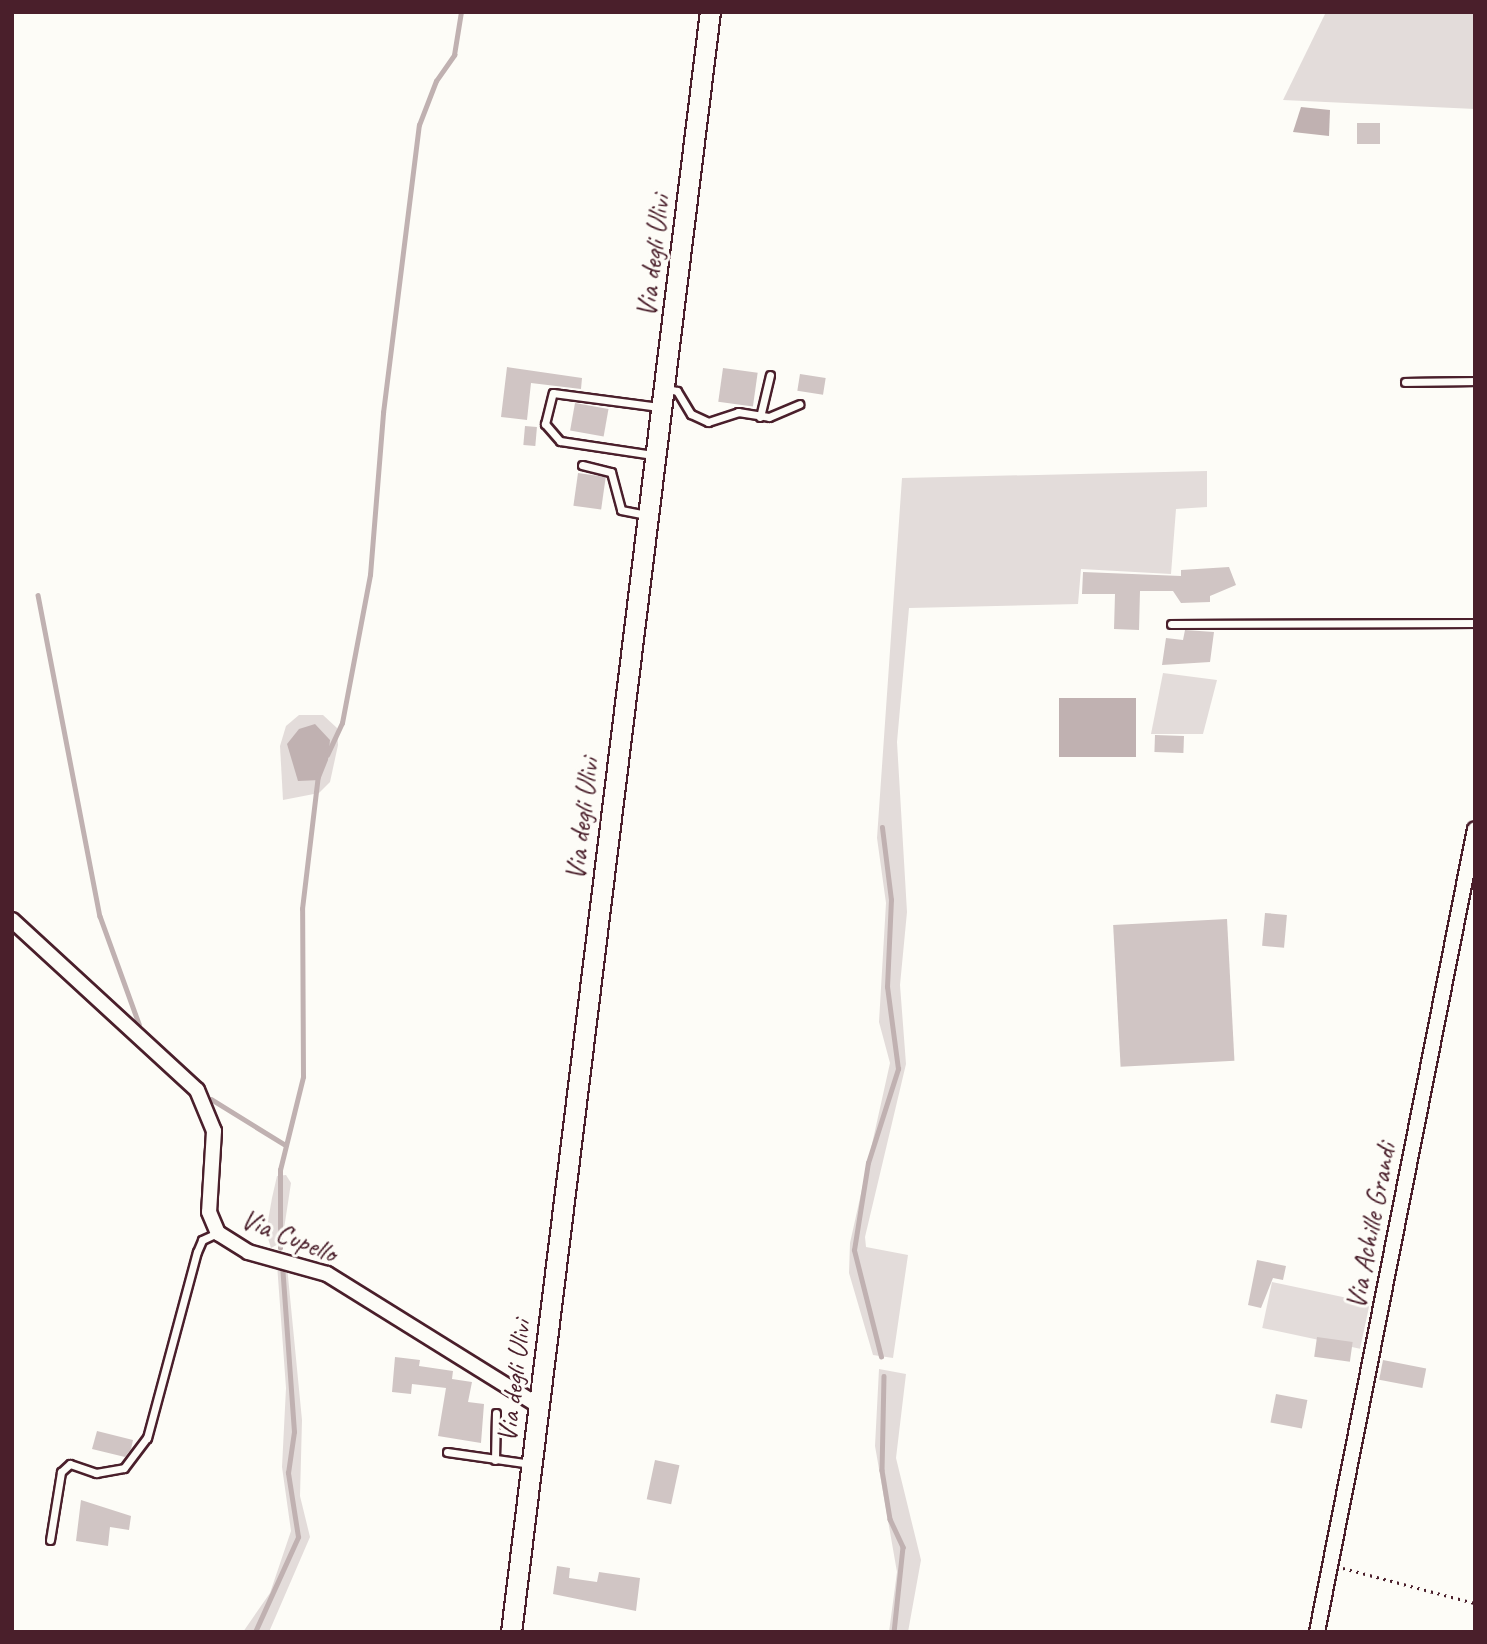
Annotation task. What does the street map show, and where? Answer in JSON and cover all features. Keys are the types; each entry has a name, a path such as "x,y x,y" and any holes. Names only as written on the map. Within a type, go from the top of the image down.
{"street":[{"name":"Via degli Ulivi","path":"511,1632 710,12"},
{"name":"Via Achille Grandi","path":"1317,1632 1475,829"},
{"name":"Via Cupello","path":"12,920 197,1090 214,1131 209,1212 218,1233 248,1252 327,1274 539,1406"}],"lane":[{"path":"760,417 770,375"},
{"path":"1405,382 1475,381"},
{"path":"656,456 560,441 545,424 553,393 664,398 677,391 699,421 738,412 760,417 799,404"},
{"path":"582,466 611,471 621,510 648,515"},
{"path":"1171,624 1475,623"},
{"path":"50,1540 61,1472 70,1464 96,1473 124,1468 147,1438 197,1252 202,1240 218,1233"},
{"path":"495,1460 496,1413"},
{"path":"447,1452 532,1464"}],"path":[{"path":"1329,1565 1475,1604"}],"shaded area":[{"path":"1326,12 1475,12 1475,109 1283,100"},
{"path":"1301,107 1330,110 1329,136 1293,132"},
{"path":"1207,471 1207,507 1176,509 1171,574 1081,569 1078,604 909,608 897,742 907,912 900,985 906,1064 865,1237 866,1247 908,1255 893,1358 873,1355 849,1273 850,1243 890,1063 879,1022 886,903 877,838 902,478"},
{"path":"1163,673 1217,680 1203,734 1151,734"},
{"path":"1059,698 1136,698 1136,757 1059,757"},
{"path":"299,715 323,715 337,728 338,745 330,782 319,793 283,800 280,746 286,726"},
{"path":"315,724 330,740 328,760 320,780 298,781 287,744 299,729"},
{"path":"286,1175 291,1183 282,1242 271,1248 266,1232 272,1198 277,1176"},
{"path":"277,1264 287,1266 302,1420 300,1496 310,1537 269,1632 243,1632 270,1593 291,1531 282,1467 286,1388"},
{"path":"1272,1282 1370,1303 1360,1349 1262,1328"},
{"path":"879,1369 906,1374 896,1458 921,1560 908,1632 889,1632 897,1572 875,1446"}],"building":[{"path":"1357,123 1380,123 1380,144 1357,144"},
{"path":"507,367 582,378 581,389 531,383 527,420 501,417"},
{"path":"723,368 758,373 753,407 718,402"},
{"path":"800,374 826,378 823,395 797,391"},
{"path":"575,403 608,409 604,436 570,431"},
{"path":"525,426 537,427 535,446 523,445"},
{"path":"578,473 606,477 601,510 573,506"},
{"path":"1229,567 1236,585 1210,596 1210,602 1181,603 1173,591 1140,591 1139,630 1114,629 1115,594 1082,594 1083,572 1181,576 1181,570"},
{"path":"1185,630 1214,632 1210,662 1162,665 1166,638 1183,640"},
{"path":"1155,735 1184,736 1183,753 1154,752"},
{"path":"1265,913 1287,915 1284,948 1262,946"},
{"path":"1227,919 1234,1061 1121,1067 1113,925"},
{"path":"1257,1260 1286,1266 1283,1280 1273,1278 1261,1308 1248,1305"},
{"path":"1317,1337 1353,1342 1350,1362 1314,1357"},
{"path":"395,1357 420,1360 419,1366 453,1371 452,1379 472,1382 468,1402 484,1404 481,1443 438,1436 446,1388 412,1384 411,1394 392,1392"},
{"path":"1383,1360 1426,1368 1422,1388 1379,1380"},
{"path":"1276,1394 1307,1400 1302,1429 1270,1422"},
{"path":"97,1431 133,1440 131,1449 125,1457 92,1449"},
{"path":"655,1460 679,1465 671,1504 647,1499"},
{"path":"81,1500 131,1516 129,1530 110,1527 108,1546 76,1541"},
{"path":"557,1566 570,1568 569,1578 597,1582 599,1572 640,1578 636,1611 553,1594"}],"waterway":[{"path":"327,755 342,723 370,575 383,413 419,125 436,81 454,55 461,12"},
{"path":"38,595 100,916 139,1024"},
{"path":"280,1248 280,1170 303,1077 302,909 318,775"},
{"path":"881,1357 854,1250 868,1163 898,1069 887,987 891,900 882,828"},
{"path":"211,1099 284,1144"},
{"path":"255,1632 298,1537 288,1473 294,1432 282,1266"},
{"path":"884,1376 882,1470 890,1519 903,1547 894,1632"}]}
